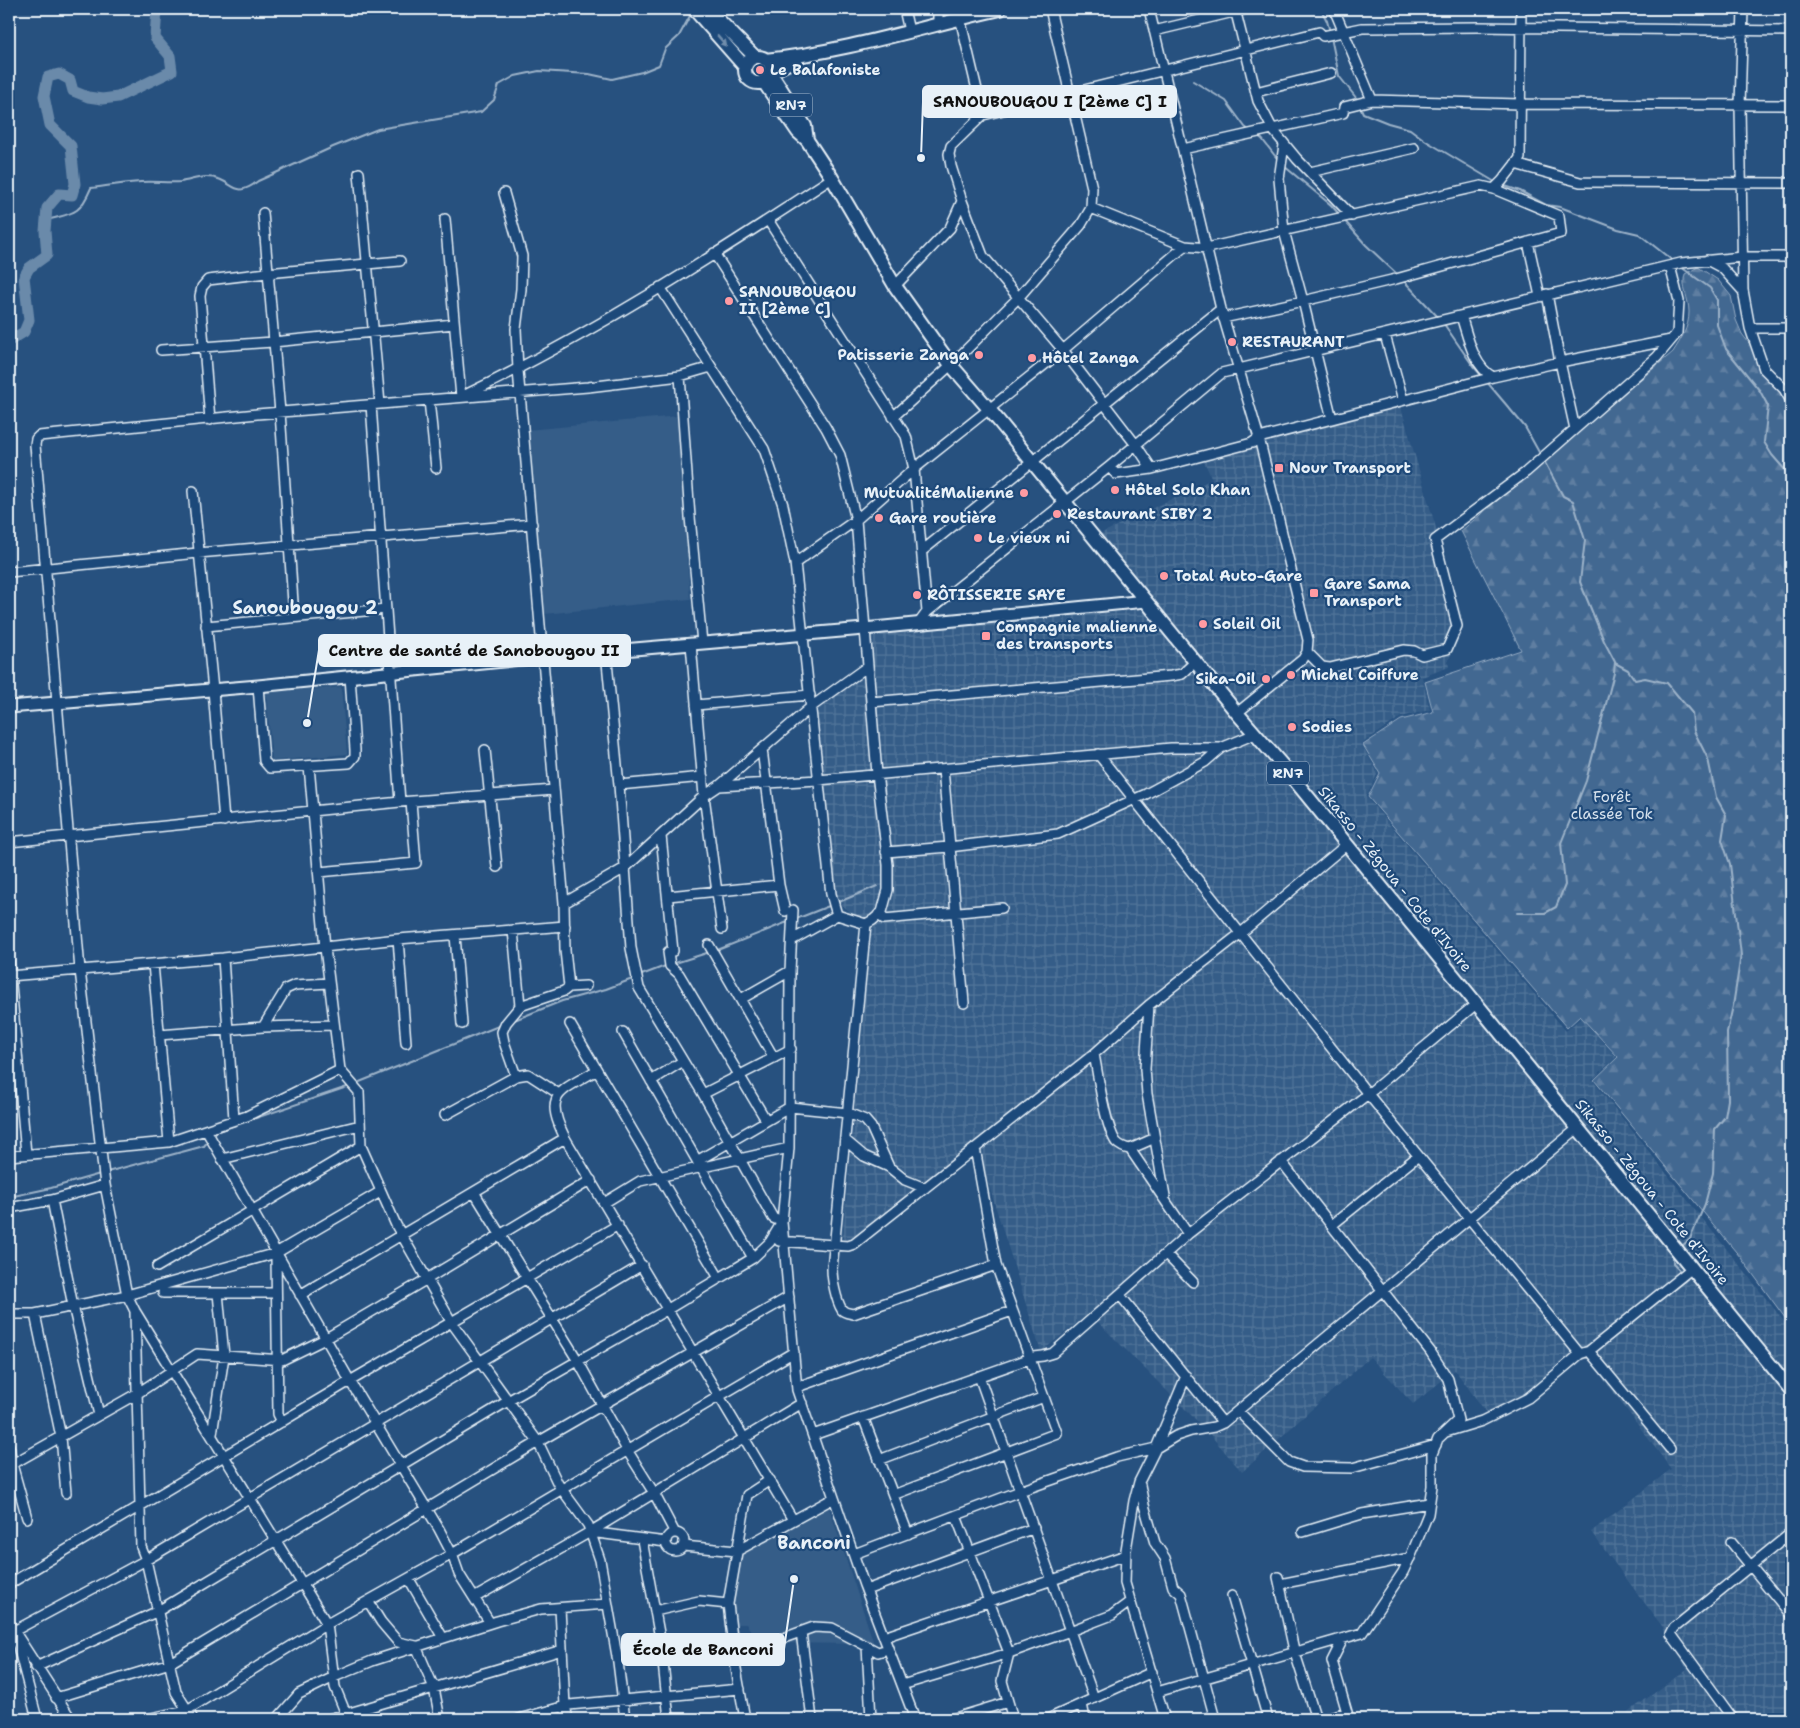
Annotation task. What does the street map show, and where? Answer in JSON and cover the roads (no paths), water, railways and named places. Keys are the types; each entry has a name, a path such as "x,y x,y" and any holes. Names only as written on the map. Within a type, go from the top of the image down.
{"highway":[{"path":"745,67 749,61 760,58 802,56 831,51 996,9"},
{"name":"RN7","path":"700,11 770,65 766,77 751,80 746,74 745,67 700,11"},
{"path":"766,77 802,56"},
{"name":"Sikasso - Zégoua - Cote d'Ivoire","path":"766,77 798,132 807,140 832,178 895,286 951,365 989,408 1791,1390"}],"main road":[{"path":"9,707 258,686 542,657 919,624 1146,601"}],"street":[{"path":"904,9 909,31"},
{"path":"938,9 938,23"},
{"path":"893,418 951,365 1019,297 1081,225 1091,208 1092,188 1050,9"},
{"path":"1149,9 1222,313 1259,438 1308,640 1307,652 1303,659 1237,713"},
{"path":"1154,31 1235,10 1246,9"},
{"path":"1334,9 1339,34 1363,102"},
{"path":"1497,186 1520,158 1521,9"},
{"path":"1743,9 1740,105 1743,290 1750,328 1764,369 1784,389 1791,401"},
{"path":"1235,10 1258,101 1273,130 1284,145 1352,216"},
{"path":"960,18 983,115"},
{"path":"1152,469 1136,445 1063,350 983,256 962,201 949,154 952,146 983,115 1315,32 1319,32 1323,36 1362,28 1521,27 1791,31"},
{"path":"1256,92 1330,72"},
{"path":"1183,149 1343,113 1344,107 1363,102 1791,105"},
{"path":"1284,145 1279,179 1284,231 1332,419"},
{"path":"1310,172 1414,148"},
{"path":"1515,164 1580,182 1791,183"},
{"path":"359,173 373,332 380,537 392,672 400,802"},
{"path":"462,397 518,370 598,326 832,178"},
{"path":"922,551 1104,404 1222,313 1303,301 1396,279 1561,233 1559,216 1497,186 1480,186 1207,248 1185,246 1091,208"},
{"path":"504,193 522,256 521,289 516,329 518,370 566,926 565,950 569,987"},
{"path":"895,286 950,228 962,201"},
{"path":"263,213 280,412 294,617"},
{"path":"445,219 462,397"},
{"path":"768,220 906,436 914,468 928,612"},
{"path":"1528,242 1544,295 1575,429"},
{"path":"795,563 856,520 914,468 1063,350 1185,246"},
{"path":"714,253 826,428 840,455 856,520 888,890 882,912 866,924 837,915 792,940"},
{"path":"919,624 928,612 1109,467 1222,373 1316,352 1681,262 1742,257 1791,257"},
{"path":"1706,260 1722,268 1743,290"},
{"path":"210,420 200,296 202,287 208,280 400,261"},
{"path":"1307,652 1322,667 1330,668 1404,650 1414,651 1422,655 1447,649 1457,626 1435,540 1526,472 1657,357 1677,333 1679,301 1670,266"},
{"path":"660,287 764,449 783,505 795,563 831,894 837,915"},
{"path":"1461,316 1477,362 1487,374 1493,377"},
{"path":"162,350 273,342 454,324"},
{"path":"1750,328 1791,328"},
{"path":"1385,335 1403,400"},
{"path":"1109,467 1116,474 1152,469 1252,443 1259,438 1493,377 1671,340"},
{"path":"347,1717 335,1686 327,1624 127,1295 104,1177 80,970 36,439 40,436 280,412 521,392 680,376 711,367"},
{"path":"680,376 697,644 696,705 704,796 722,929"},
{"path":"430,400 436,468"},
{"path":"194,491 198,553 213,690 224,821"},
{"path":"9,572 198,553 532,524"},
{"path":"206,626 386,609"},
{"path":"606,652 619,785 631,948 639,988 703,1094 774,1218 782,1222"},
{"path":"871,702 1171,676 1182,674 1195,662"},
{"path":"564,903 625,868 704,796 719,786 811,706 868,666"},
{"path":"258,686 264,762 270,768 349,763 355,756 350,676"},
{"path":"696,705 810,695"},
{"path":"886,852 949,847 1058,834 1134,800 1206,762 1221,748 1255,734"},
{"path":"719,786 818,780 1172,748 1221,748"},
{"path":"762,749 779,885 789,910 792,940 790,971 789,1148 782,1222 797,1387 866,1590 915,1719"},
{"path":"485,750 497,867"},
{"path":"1098,754 1470,1220 1670,1449"},
{"path":"309,766 325,948 340,1070 359,1092 361,1146 380,1192 402,1235 452,1323 538,1442 561,1488 588,1526 600,1560 618,1662 625,1719"},
{"path":"943,769 964,1003"},
{"path":"619,785 703,777"},
{"path":"9,842 400,802 554,790"},
{"path":"319,872 416,863 411,802"},
{"path":"661,836 668,896 670,966 679,974 766,1120"},
{"path":"770,1242 784,1241 848,1246 854,1244 1094,1054 1149,1005 1346,845"},
{"path":"668,896 779,885"},
{"path":"878,915 884,918 1002,908"},
{"path":"866,924 834,1245 832,1280 842,1310 853,1314 996,1265"},
{"path":"10,976 223,958 398,939 566,926"},
{"path":"513,930 520,1006"},
{"path":"455,935 462,1024"},
{"path":"398,939 406,1042"},
{"path":"710,945 774,1058"},
{"path":"223,958 234,1119"},
{"path":"9,962 26,1154"},
{"path":"152,964 169,1142"},
{"path":"741,1000 790,971"},
{"path":"263,1027 286,989 295,985 329,983"},
{"path":"516,1076 502,1032 506,1023 520,1006 564,991 569,987 586,986"},
{"path":"813,1435 1030,1358 1053,1353 1188,1234 1368,1094 1476,1004"},
{"path":"1149,1005 1145,1069 1147,1094 1166,1199"},
{"path":"570,1024 719,1278"},
{"path":"159,1035 263,1027 334,1025"},
{"path":"623,1032 754,1258"},
{"path":"703,1094 790,1049"},
{"path":"1094,1054 1110,1131 1117,1143 1123,1148 1130,1149 1155,1138"},
{"path":"651,1081 683,1061"},
{"path":"9,1156 169,1142 209,1136 234,1119 247,1116 340,1070"},
{"path":"597,1070 559,1094 554,1106 557,1122 793,1520"},
{"path":"445,1116 516,1076 528,1074 559,1094"},
{"path":"699,1164 730,1141 790,1107 848,1113 865,1120 871,1127 889,1167"},
{"path":"222,1159 360,1125"},
{"path":"854,1554 1020,1491 1117,1457 1156,1448 1176,1436 1223,1423 1470,1220 1578,1128"},
{"path":"209,1136 325,1339 427,1509 452,1554 459,1574 490,1623"},
{"path":"300,1296 565,1138"},
{"path":"845,1140 864,1156 889,1167 905,1180 925,1188"},
{"path":"157,1267 361,1146"},
{"path":"604,1203 640,1181 660,1177 699,1164 740,1159 789,1148"},
{"path":"893,1495 1057,1433 996,1265 975,1148"},
{"path":"1130,1149 1166,1199 1188,1234"},
{"path":"1332,1225 1418,1156"},
{"path":"1157,1692 1362,1633 1403,1572 1410,1558 1428,1514 1432,1486 1432,1454 1438,1439 1458,1420 1448,1379 1430,1350 1281,1161"},
{"path":"9,1208 52,1200 104,1177"},
{"path":"10,1465 138,1393 197,1354 282,1360 325,1339 427,1280 591,1180"},
{"path":"9,1314 35,1314 127,1295 276,1253 380,1192"},
{"path":"474,1192 578,1361 675,1533 683,1537 683,1546 679,1550 673,1551 668,1548 666,1542 670,1535 675,1533"},
{"path":"52,1200 73,1306 99,1415"},
{"path":"36,1666 158,1611 508,1401 754,1258 770,1242 782,1222"},
{"path":"9,1584 350,1381 618,1225"},
{"path":"276,1253 278,1414 282,1422"},
{"path":"1166,1254 1193,1282"},
{"path":"14,1631 146,1560 642,1265"},
{"path":"1445,1432 1482,1421 1528,1398 1692,1268"},
{"path":"162,1293 276,1292"},
{"path":"212,1434 224,1356 218,1293"},
{"path":"1120,1295 1223,1423"},
{"path":"56,1698 170,1663 538,1442 789,1297"},
{"path":"135,1311 141,1547 146,1560 176,1692 193,1719"},
{"path":"797,1387 1012,1311"},
{"path":"35,1314 61,1437 66,1493"},
{"path":"147,1719 187,1710 327,1624 452,1554 794,1352"},
{"path":"979,1376 1094,1698"},
{"path":"1165,1719 1125,1583 1126,1555 1134,1501 1140,1482 1186,1376"},
{"path":"879,1460 1044,1397"},
{"path":"474,1598 590,1532 802,1403"},
{"path":"1238,1411 1289,1462 1303,1468 1352,1468 1436,1445"},
{"path":"863,1417 908,1534"},
{"path":"9,1446 10,1465 27,1518"},
{"path":"745,1719 734,1656 728,1604 746,1495 770,1480"},
{"path":"1140,1482 1154,1543 1165,1558 1173,1587 1181,1594 1216,1719"},
{"path":"683,1546 737,1551 834,1498"},
{"path":"1303,1532 1362,1514 1429,1503"},
{"path":"956,1516 1009,1653 1002,1681 1013,1719"},
{"path":"866,1590 1034,1528"},
{"path":"590,1532 666,1542"},
{"path":"1733,1719 1671,1634 1674,1628 1791,1533"},
{"path":"642,1540 655,1611 669,1719"},
{"path":"1731,1542 1791,1615"},
{"path":"884,1637 1126,1555"},
{"path":"1316,1719 1294,1653 1279,1580 1410,1558"},
{"path":"409,1578 443,1638"},
{"path":"1232,1596 1268,1719"},
{"path":"368,1601 381,1622 398,1642 416,1646"},
{"path":"655,1611 699,1601 728,1604"},
{"path":"902,1685 1009,1653 1070,1631 1112,1615 1131,1601"},
{"path":"276,1719 299,1694 334,1676 372,1661 490,1623 541,1609 607,1604"},
{"path":"560,1608 564,1706 568,1719"},
{"path":"9,1623 70,1719"},
{"path":"734,1656 814,1627 832,1628 878,1652 888,1649"},
{"path":"14,1631 37,1719"},
{"path":"801,1632 812,1719"},
{"path":"1323,1719 1348,1716 1332,1662 1343,1639"},
{"path":"416,1646 434,1688 440,1719"},
{"path":"867,1646 871,1719"},
{"path":"328,1719 347,1717 434,1688 562,1650"},
{"path":"1048,1719 1152,1672"},
{"path":"519,1719 564,1706 740,1689"},
{"path":"952,1719 1008,1702"},
{"path":"1082,1704 1085,1719"},
{"path":"1787,1719 1791,1716"}],"waterway":[{"path":"9,341 24,332 29,320 24,277 29,268 47,255 45,231 47,208 59,194 72,195 75,184 71,146 50,125 44,96 48,77 59,74 70,80 73,91 88,97 102,99 118,97 172,71 170,56 155,38 157,9"},
{"path":"1321,9 1330,32"},
{"path":"46,220 63,216 79,209 91,188 141,182 180,182 206,177 215,178 238,189 243,189 333,147 378,129 481,112 494,100 499,85 515,76 539,71 589,74 612,79 642,72 659,65 665,49 679,36 691,14"},
{"path":"1331,37 1339,76 1357,99"},
{"path":"1193,81 1226,101 1250,131"},
{"path":"1360,106 1363,113 1410,129 1426,141 1495,182"},
{"path":"1258,136 1279,161"},
{"path":"1284,166 1331,205 1339,214"},
{"path":"1502,185 1520,191 1546,205 1560,207 1618,229 1639,234 1673,261"},
{"path":"1343,219 1366,245 1398,275"},
{"path":"1681,267 1710,288 1717,300 1717,325 1726,349 1760,391 1768,406 1764,442 1786,471 1791,499"},
{"path":"1403,280 1439,318"},
{"path":"1444,324 1482,376"},
{"path":"1487,382 1525,427 1540,454"},
{"path":"1517,913 1545,913 1556,907 1565,885 1561,843 1586,781 1614,673 1615,662 1604,641 1580,582 1585,540 1573,501 1563,496 1544,461"},
{"path":"1615,663 1628,670 1635,680 1645,678 1667,683 1692,713 1694,731 1708,759 1716,797 1726,815 1722,840 1730,864 1741,955 1727,1032 1728,1100 1725,1117 1715,1129 1713,1173 1705,1204 1690,1239 1682,1246"},
{"path":"839,902 877,886"},
{"path":"796,919 829,906"},
{"path":"715,951 790,921"},
{"path":"672,964 710,952"},
{"path":"639,976 668,965"},
{"path":"512,1021 562,1001 606,989 635,978"},
{"path":"357,1083 501,1025"},
{"path":"214,1135 218,1131 350,1086"},
{"path":"107,1172 204,1146 209,1140"},
{"path":"9,1197 51,1188 100,1174"},
{"path":"1673,1254 1673,1264 1680,1271"},
{"path":"1595,1352 1687,1279"}],"place":[{"name":"Le Balafoniste","path":"760,70"},
{"name":"SANOUBOUGOU I [2ème C] I","path":"921,158"},
{"name":"SANOUBOUGOU II [2ème C]","path":"729,301"},
{"name":"RESTAURANT","path":"1232,342"},
{"name":"Patisserie Zanga","path":"979,355"},
{"name":"Hôtel Zanga","path":"1032,358"},
{"name":"Nour Transport","path":"1279,468"},
{"name":"Hôtel Solo Khan","path":"1115,490"},
{"name":"MutualitéMalienne","path":"1024,493"},
{"name":"Restaurant SIBY 2","path":"1057,514"},
{"name":"Gare routière","path":"879,518"},
{"name":"Le vieux ni","path":"978,538"},
{"name":"Total Auto-Gare","path":"1164,576"},
{"name":"Gare Sama Transport","path":"1314,593"},
{"name":"RÔTISSERIE SAYE","path":"917,595"},
{"name":"Soleil Oil","path":"1203,624"},
{"name":"Compagnie malienne des transports","path":"986,636"},
{"name":"Michel Coiffure","path":"1291,675"},
{"name":"Sika-Oil","path":"1266,679"},
{"name":"Centre de santé de Sanobougou II","path":"307,723"},
{"name":"Sodies","path":"1292,727"},
{"name":"École de Banconi","path":"794,1579"}],"district":[{"name":"Sanoubougou 2","path":"305,608"},
{"name":"Banconi","path":"814,1543"}],"park label":[{"name":"Forêt classée Tok","path":"1612,806"}]}
